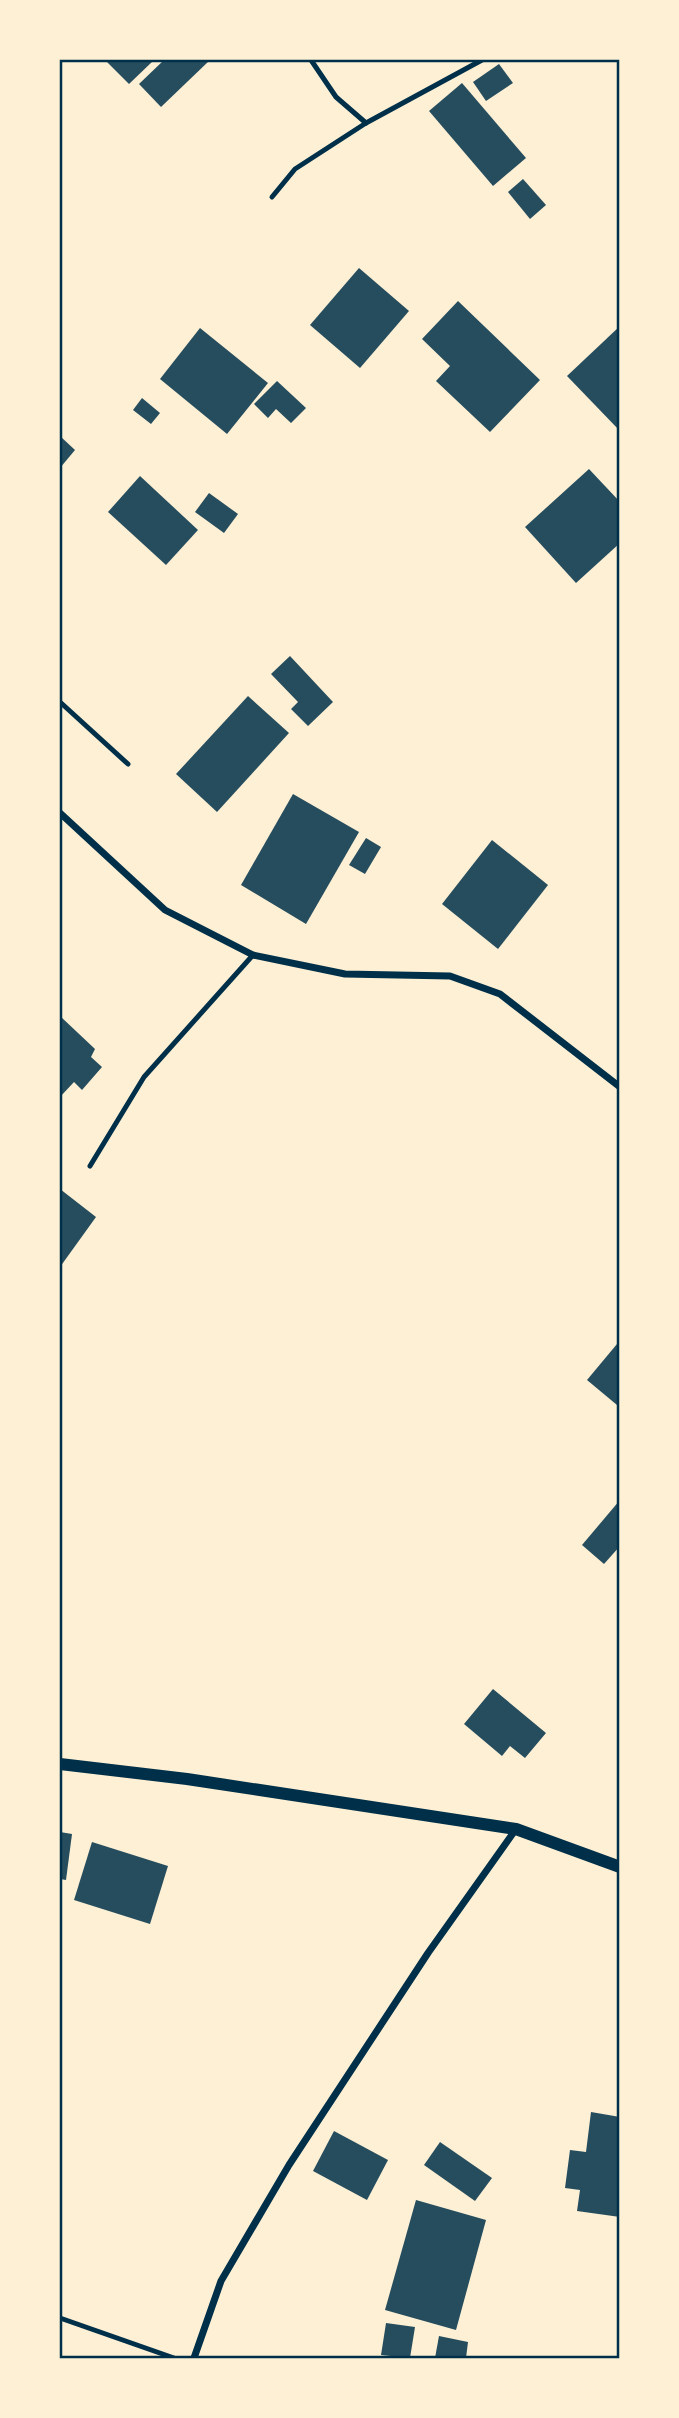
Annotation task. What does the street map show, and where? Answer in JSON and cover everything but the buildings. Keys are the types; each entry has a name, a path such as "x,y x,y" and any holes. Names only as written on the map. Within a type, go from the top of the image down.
{"street":[{"path":"60,813 165,910 253,955 345,974 450,976 500,994 620,1087"},
{"path":"60,1764 187,1779 516,1829 620,1867"},
{"path":"194,2358 222,2281 289,2165 428,1954 516,1829"}],"lane":[{"path":"311,60 336,97 366,122"},
{"path":"272,197 295,169 366,122 482,60"},
{"path":"60,702 128,764"},
{"path":"90,1166 144,1077 253,955"},
{"path":"60,2318 174,2358"}]}
